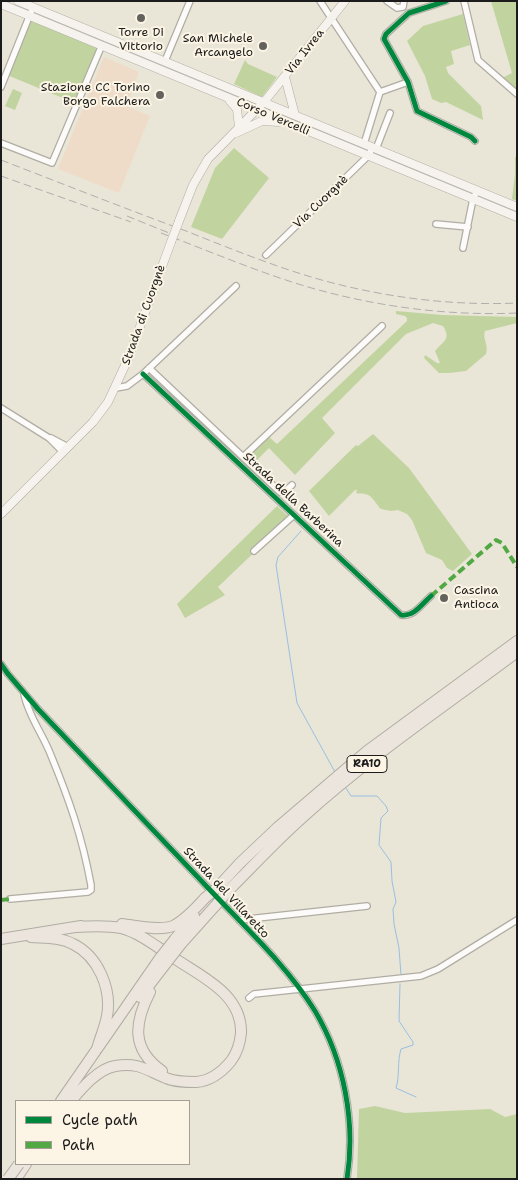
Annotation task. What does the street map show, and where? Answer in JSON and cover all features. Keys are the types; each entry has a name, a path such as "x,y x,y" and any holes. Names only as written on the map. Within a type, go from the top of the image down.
{"highway":[{"name":"RA10","path":"223,887 240,863 278,827 367,752 517,641"},
{"name":"RA10","path":"71,1100 178,941 209,901 304,816 371,761 517,652"},
{"path":"1,939 105,922 148,927 171,927 209,901"},
{"path":"71,1100 88,1082 113,1066 132,1065 147,1068 167,1079 185,1082 209,1079 219,1074 231,1061 241,1040 241,1024 229,997 194,971 144,938 127,930 110,926 75,927"},
{"path":"15,937 57,939 73,943 94,962 103,978 108,996 107,1016 97,1049"},
{"name":"RA10","path":"62,1100 97,1049 163,963"},
{"path":"163,963 143,1005 138,1030 139,1042 153,1064 172,1076 191,1082"},
{"path":"1,1174 9,1179 18,1165"},
{"path":"16,1179 25,1165"}],"main road":[{"name":"Corso Vercelli","path":"18,1 517,207"},
{"name":"Via Ivrea","path":"264,102 345,1"},
{"name":"Corso Vercelli","path":"1,4 517,217"},
{"path":"285,77 295,115"},
{"path":"224,96 233,103 237,110 238,127"},
{"name":"Strada di Cuorgnè","path":"1,514 101,413 121,377 193,184 212,154 264,102"},
{"path":"232,134 262,121 292,124"}],"street":[{"path":"165,62 190,1"},
{"path":"320,1 380,92"},
{"path":"387,1 394,7 404,4"},
{"path":"397,1 404,4 409,13"},
{"path":"446,1 409,13 384,36 408,82 417,111 471,137 475,141"},
{"path":"464,1 478,60 517,94"},
{"path":"1,87 3,76 33,8"},
{"path":"1,142 52,162 102,45"},
{"path":"380,92 408,82"},
{"path":"364,144 380,92"},
{"name":"Via Cuorgnè","path":"266,255 368,156 374,148 390,113"},
{"path":"463,248 473,199 477,191"},
{"path":"436,224 468,227"},
{"path":"116,388 125,387 143,374 236,286"},
{"name":"Strada della Barberina","path":"243,457 382,326"},
{"name":"Strada della Barberina","path":"149,368 280,492 284,492 292,485"},
{"name":"Strada della Barberina","path":"143,374 401,615 407,616 414,613 431,596"},
{"path":"121,377 128,381 134,381"},
{"path":"1,408 66,449"},
{"path":"254,551 294,515"},
{"name":"Strada del Villaretto","path":"1,664 24,694 239,920 301,990 326,1032 342,1078 349,1119 351,1150 347,1179"},
{"name":"Strada del Villaretto","path":"10,899 88,892 91,890 85,850 78,825 47,745 25,703 24,694"},
{"path":"239,920 367,906"},
{"path":"249,998 254,994 421,976 438,969 517,920"}],"shaded area":[{"path":"104,57 139,72 126,106 150,116 119,193 58,169"}],"green space":[{"path":"491,1 517,1 517,91 502,78 512,73"},
{"path":"463,14 470,45 451,51 454,64 446,67 448,73 481,106 483,120 446,102 441,103 432,99 425,76 407,41 423,26"},
{"path":"30,19 98,46 75,103 7,75"},
{"path":"245,60 248,64 277,77 262,97 234,84"},
{"path":"13,89 22,93 15,110 5,106"},
{"path":"234,148 269,178 222,239 191,227 215,168"},
{"path":"515,157 517,157 517,186 515,187 517,187 517,201 512,199"},
{"path":"396,311 442,315 517,317 517,323 485,331 486,354 466,371 449,373 439,373 424,358 425,355 440,363 435,351 443,343 447,335 443,326 433,323 406,334 322,418 335,433 295,475 269,448 253,464 246,458 268,436 277,444 407,321 405,316 396,314"},
{"path":"373,434 409,468 472,554 453,571 447,568 442,560 426,553 412,520 407,514 398,510 381,509 370,496 356,493 357,490 355,490 329,516 309,491 356,445 358,446"},
{"path":"277,506 290,518 218,587 225,595 185,618 177,604"},
{"path":"375,1106 405,1113 490,1109 505,1117 517,1114 517,1179 357,1179 359,1109"}],"waterway":[{"path":"301,531 278,557 276,565 297,703 335,772"},
{"path":"346,788 351,796 377,796 388,811 381,818 379,845 391,862 396,902 393,909 394,924 399,948 401,975"},
{"path":"400,984 399,1021 413,1042 413,1045 401,1049 396,1088 416,1097"}],"railway":[{"path":"1,160 251,256 318,279 367,291 416,299 492,304 517,303"},
{"path":"1,176 131,222"},
{"path":"127,216 169,233"},
{"path":"161,233 276,277 364,301 440,311 491,314 517,313"}],"marked path":[{"path":"431,596 496,540 502,543 517,567"},
{"path":"1,900 10,899"}],"cycle path":[{"path":"446,1 409,13 386,34 384,39 408,82 417,111 471,137 475,141"},
{"path":"143,374 401,615 414,612 431,596"},
{"path":"1,664 38,709 266,948 315,1011 333,1050 345,1092 350,1136 347,1179"}],"place":[{"name":"Torre Di Vittorio","path":"141,18"},
{"name":"San Michele Arcangelo","path":"263,46"},
{"name":"Stazione CC Torino Borgo Falchera","path":"160,95"},
{"name":"Cascina Antioca","path":"444,598"}]}
